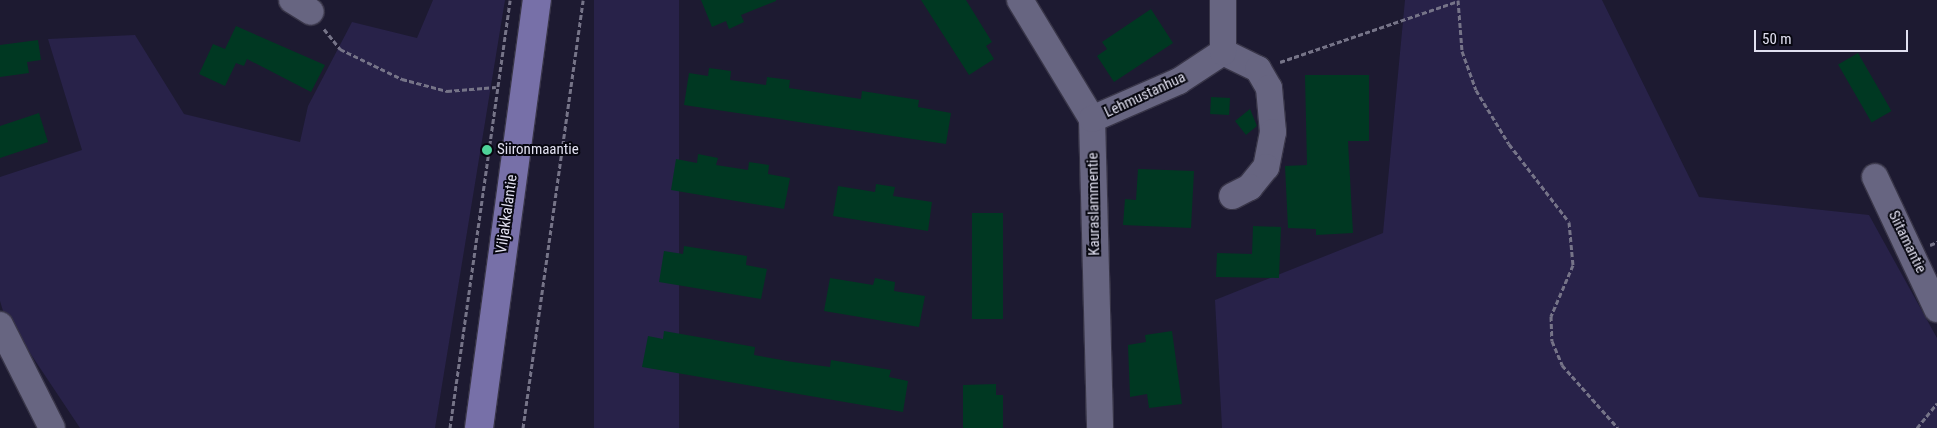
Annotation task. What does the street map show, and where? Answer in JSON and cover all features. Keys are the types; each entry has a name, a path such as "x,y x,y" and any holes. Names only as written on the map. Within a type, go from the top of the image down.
{"main road":[{"name":"Viljakkalantie","path":"479,428 538,0"}],"street":[{"name":"Kauraslammentie","path":"1020,0 1092,119 1100,428"},
{"path":"1223,0 1223,52 1258,69 1269,88 1273,132 1266,168 1250,187 1232,196"},
{"name":"Lehmustanhua","path":"1092,119 1180,81 1223,52"},
{"name":"Siitamantie","path":"1875,177 1937,309"},
{"path":"0,325 52,428"}],"path":[{"path":"450,428 496,86 510,0"},
{"path":"523,428 583,0"},
{"path":"1258,69 1458,1 1462,51 1476,90 1509,144 1569,222 1573,265 1551,316 1552,341 1562,365 1618,428"},
{"path":"301,6 340,48 402,79 447,91 496,86"},
{"path":"1917,428 1937,403"}],"shaded area":[{"path":"433,0 505,0 435,428 80,428 4,314 0,301 0,177 82,150 48,39 135,35 184,114 300,142 308,106 352,22 417,38"},
{"path":"594,0 679,0 679,428 594,428"},
{"path":"1405,0 1602,0 1699,197 1869,215 1937,338 1937,428 1222,428 1215,300 1383,233"}],"building":[{"path":"701,0 776,1 741,15 744,22 729,29 726,21 712,27"},
{"path":"921,0 966,0 992,42 986,46 994,59 969,75"},
{"path":"1151,9 1173,43 1114,82 1097,56 1107,49 1102,42"},
{"path":"236,26 325,65 311,92 247,59 244,66 236,63 225,86 199,74 213,44 225,49"},
{"path":"38,40 41,60 27,62 29,73 0,77 0,45"},
{"path":"1858,53 1892,111 1872,123 1838,64"},
{"path":"709,68 731,71 730,80 766,85 767,77 790,80 789,88 861,99 862,91 919,100 918,107 951,113 946,144 684,105 689,73 708,76"},
{"path":"1305,75 1369,75 1369,141 1348,141 1353,233 1316,235 1316,229 1288,228 1285,166 1307,165"},
{"path":"1211,97 1230,98 1229,115 1210,114"},
{"path":"1250,109 1257,126 1246,135 1235,121"},
{"path":"39,113 48,142 0,158 0,126"},
{"path":"698,154 718,158 716,165 748,170 749,162 769,165 768,174 790,178 784,209 671,190 676,159 697,163"},
{"path":"1138,169 1194,171 1191,228 1123,225 1125,199 1136,200"},
{"path":"876,184 895,187 893,196 932,202 928,231 833,216 838,186 875,192"},
{"path":"972,213 1003,213 1003,319 972,319"},
{"path":"1253,226 1281,227 1279,278 1216,277 1217,253 1252,254"},
{"path":"684,246 747,256 746,265 767,269 761,299 659,282 664,251 683,254"},
{"path":"830,278 873,285 875,278 895,282 894,291 925,296 919,327 824,311"},
{"path":"664,331 755,347 754,355 793,362 830,367 831,360 891,370 889,377 908,381 903,412 642,367 648,336 663,339"},
{"path":"1172,331 1182,404 1149,408 1147,394 1130,397 1128,345 1146,342 1145,335"},
{"path":"996,384 996,395 1003,395 1003,428 963,428 963,385"}],"place":[{"name":"Siironmaantie","path":"487,150"}]}
